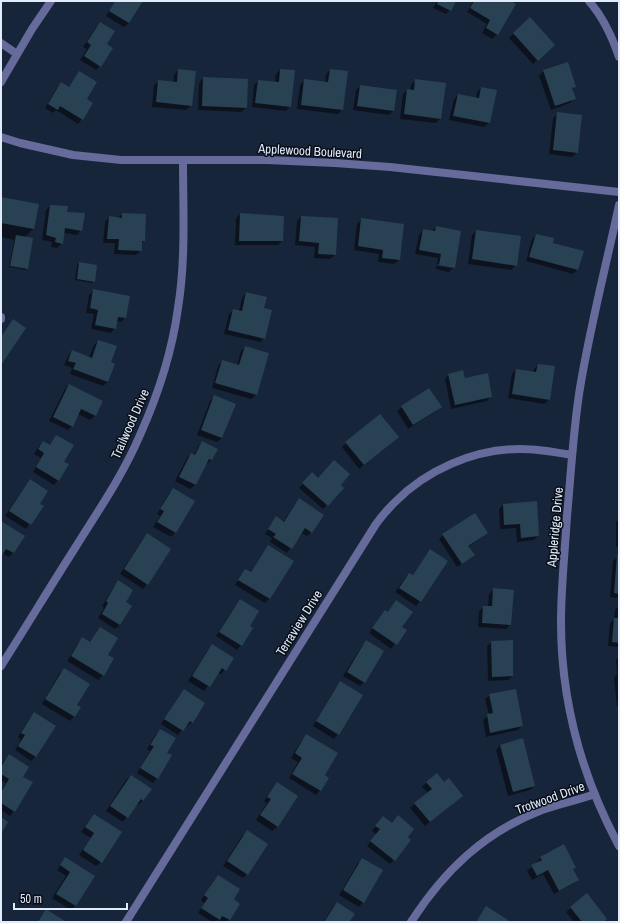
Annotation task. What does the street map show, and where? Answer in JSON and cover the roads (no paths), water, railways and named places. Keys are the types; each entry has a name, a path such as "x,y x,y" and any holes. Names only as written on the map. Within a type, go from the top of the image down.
{"street":[{"path":"1,82 51,1"},
{"path":"589,1 597,11 613,40 619,57"},
{"path":"1,43 17,54"},
{"name":"Applewood Boulevard","path":"1,137 20,143 73,154 121,160 267,160 335,163 390,167 619,192"},
{"name":"Trailwood Drive","path":"1,666 113,487 140,437 152,406 164,372 172,341 182,281 184,249 182,160"},
{"name":"Appleridge Drive","path":"619,205 580,390 572,456 561,592 562,652 566,690 573,728 585,770 607,824 619,846"},
{"name":"Terraview Drive","path":"126,922 376,524 393,503 405,492 425,478 449,465 472,456 496,451 520,449 544,450 572,456"},
{"name":"Trotwood Drive","path":"412,922 421,906 441,880 465,856 488,838 507,827 542,811 595,794"}]}
